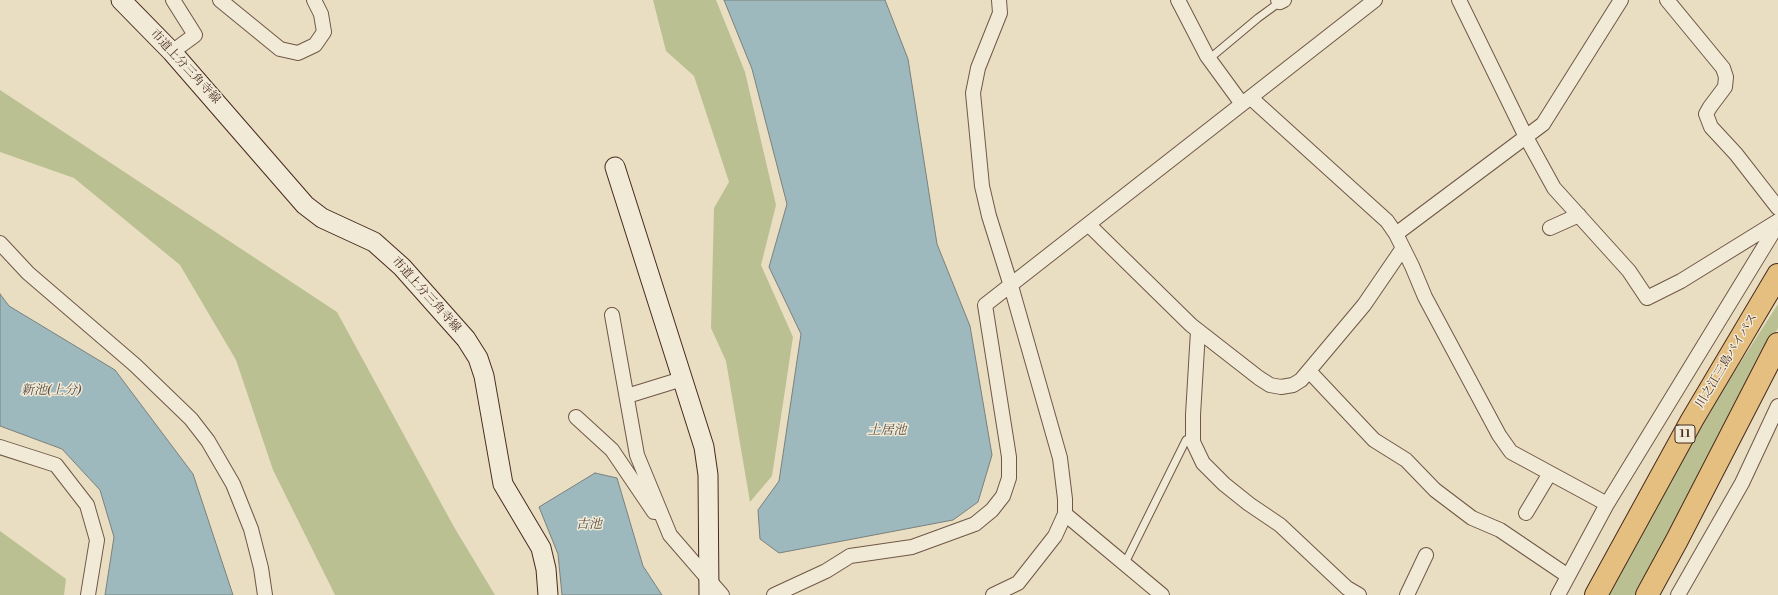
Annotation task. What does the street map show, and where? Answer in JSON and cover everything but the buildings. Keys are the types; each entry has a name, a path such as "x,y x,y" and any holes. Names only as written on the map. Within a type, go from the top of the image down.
{"highway":[{"name":"川之江三島バイパス","path":"1596,595 1692,420 1778,275"},
{"path":"1647,595 1678,540 1778,344"}],"street":[{"name":"市道上分三角寺線","path":"121,0 172,52 305,205 322,218 374,242 402,267 466,340 478,358 484,376 504,484 541,548 546,569 548,595"},
{"path":"172,0 195,35 172,52"},
{"path":"220,0 280,49 298,53 315,45 324,32 321,14 314,0"},
{"path":"993,595 1018,583 1055,536 1065,514 1066,500 1060,458 1011,286 989,216 982,186 973,93 978,68 1000,13 999,0"},
{"path":"1178,0 1209,59 1246,101 1387,221 1403,248 1424,297 1499,435 1511,452 1607,504"},
{"path":"1459,0 1526,137 1554,188 1629,270 1647,298 1681,281 1778,222"},
{"path":"1396,234 1543,124 1621,0"},
{"path":"1667,0 1723,68 1726,76 1725,87 1706,114 1712,127 1736,154 1778,208"},
{"path":"774,595 826,571 850,556 912,547 975,524 992,510 1003,496 1009,478 1009,457 985,305 1246,101 1367,2"},
{"path":"615,168 704,447 708,475 709,587"},
{"path":"1550,228 1579,215"},
{"path":"1558,595 1607,504 1778,222"},
{"path":"1089,225 1198,331 1270,385 1281,387 1293,385 1301,380 1309,371 1364,306 1403,248"},
{"path":"0,243 28,273 134,365 191,419 208,441 233,484 251,529 261,568 265,595"},
{"path":"612,315 637,455 670,535"},
{"path":"1198,331 1193,442 1203,463 1224,484 1249,504 1280,525 1347,588 1359,595"},
{"path":"1309,371 1374,440 1406,460 1435,490 1472,518 1500,530 1568,576"},
{"path":"626,396 682,379"},
{"path":"1678,595 1742,483 1778,406"},
{"path":"576,417 612,450 670,535 709,587 722,595"},
{"path":"0,447 56,465 87,504 98,540 88,595"},
{"path":"1526,513 1550,473"},
{"path":"1065,514 1162,595"},
{"path":"1407,595 1426,555"}],"lane":[{"path":"1209,59 1281,1"},
{"path":"1125,563 1186,440 1193,437"}],"green space":[{"path":"653,0 716,0 745,72 776,205 761,265 793,337 772,476 750,502 726,361 711,328 714,208 729,182 694,76 666,51"},
{"path":"0,90 337,312 454,527 495,595 335,595 273,470 236,360 180,265 74,178 0,152"},
{"path":"1778,304 1778,328 1637,595 1606,595 1711,408"},
{"path":"0,531 66,579 64,595 0,595"}],"water":[{"name":"土居池","path":"724,0 885,0 908,59 937,244 970,326 992,455 978,502 953,520 779,553 760,539 758,510 779,481 801,334 769,267 787,204 752,69"},
{"name":"新池(上分)","path":"0,294 9,306 115,370 193,474 233,595 105,595 114,537 100,490 62,449 0,426"},
{"name":"古池","path":"595,473 617,478 643,566 662,595 562,595 558,554 539,507"}]}
